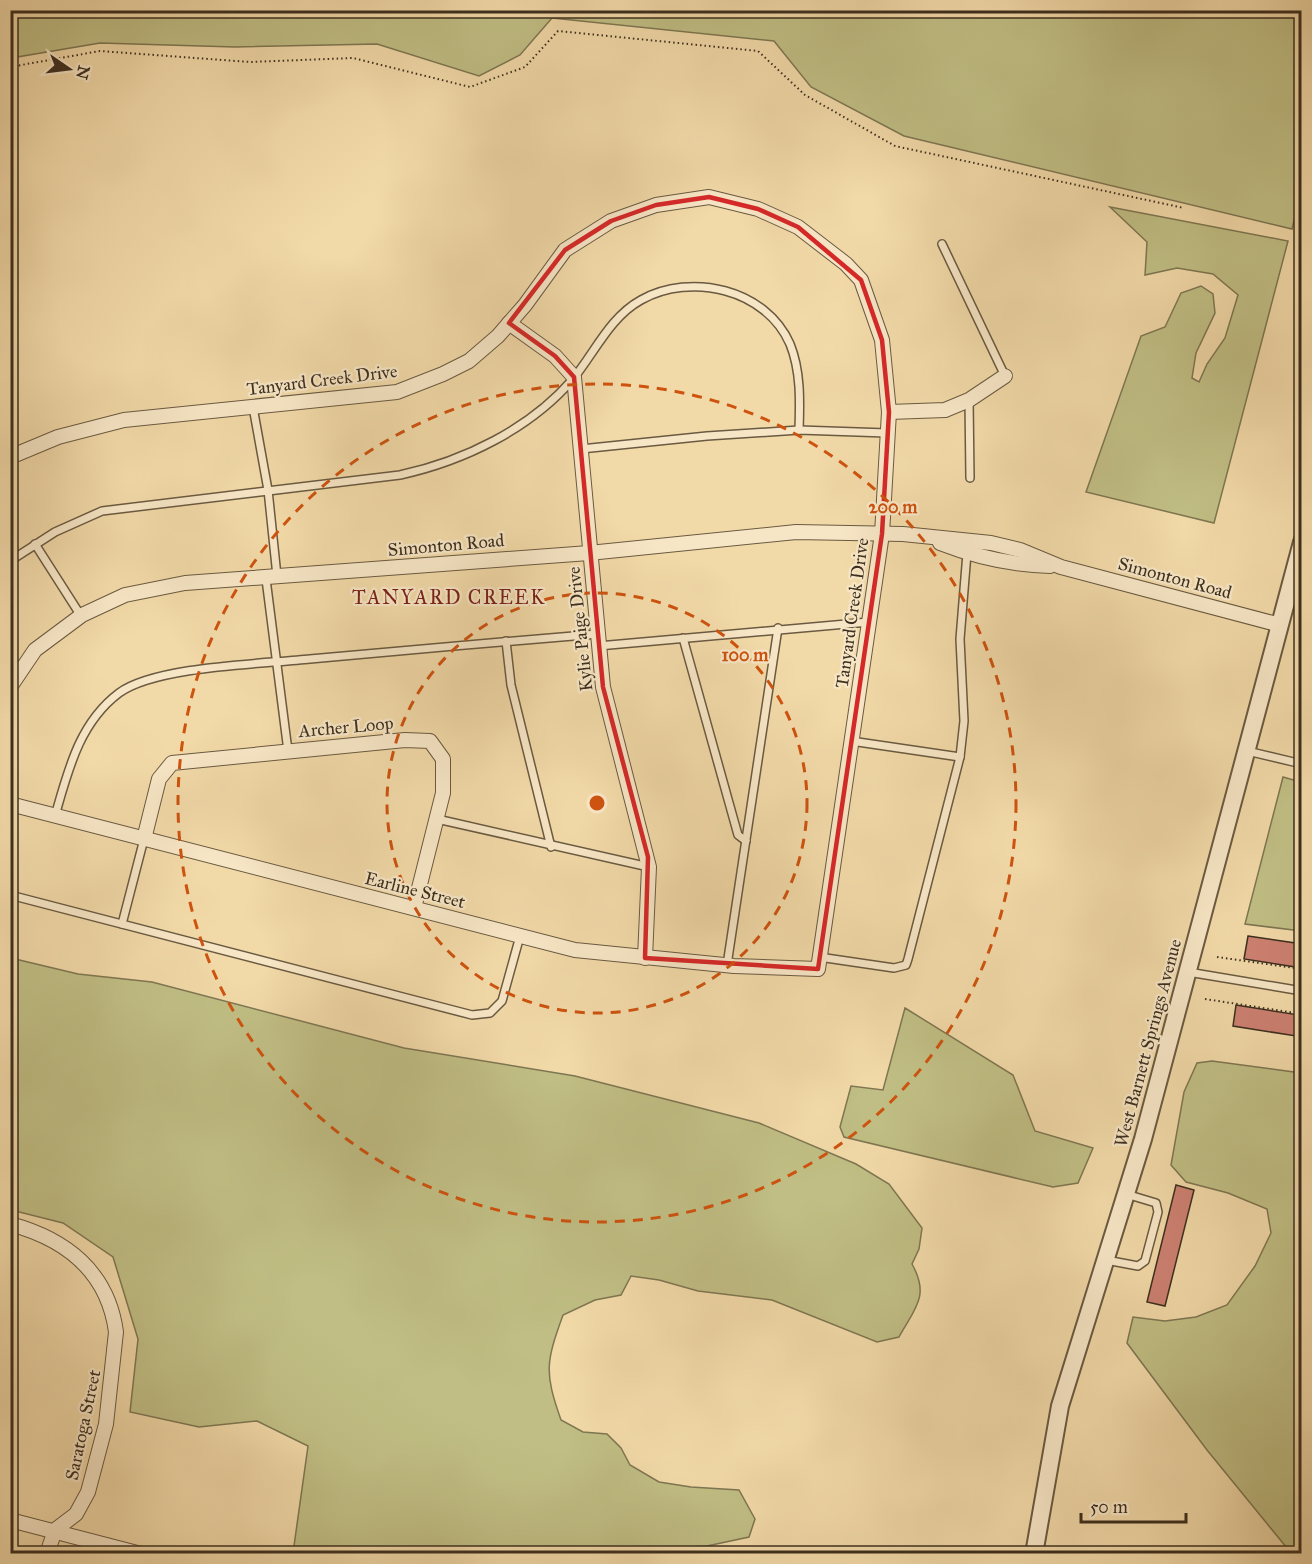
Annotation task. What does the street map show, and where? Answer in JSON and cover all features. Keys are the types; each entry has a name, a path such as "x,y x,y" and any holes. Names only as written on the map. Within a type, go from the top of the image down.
{"street":[{"name":"Tanyard Creek Drive","path":"10,458 58,436 124,420 398,392 469,361 509,323 565,250 611,221 656,205 709,197 758,209 798,227 846,264 861,280 882,340 889,412 882,534 819,963"},
{"path":"509,323 555,356 574,377"},
{"path":"889,412 945,410 969,400 1005,376"},
{"name":"Kylie Paige Drive","path":"574,377 603,687 649,867 645,958"},
{"name":"Simonton Road","path":"10,687 35,650 81,615 125,595 185,583 590,553 796,532 882,534 991,543 1020,550 1061,567 1280,625"},
{"name":"Simonton Road","path":"921,537 967,553 1018,565 1061,567"},
{"name":"West Barnett Springs Avenue","path":"1034,1554 1060,1406 1126,1194 1188,972 1302,542"},
{"name":"Archer Loop","path":"144,839 159,779 172,764 413,739 430,741 443,759 443,793 414,909"},
{"name":"Earline Street","path":"10,804 575,950 727,965 819,963"},
{"name":"Saratoga Street","path":"10,1224 63,1244 82,1261 102,1288 114,1317 116,1347 112,1385 106,1424 88,1492 76,1514 55,1530"},
{"path":"10,1520 141,1554"},
{"path":"47,1554 55,1530"}],"lane":[{"path":"942,244 1005,376"},
{"path":"10,561 55,532 102,511 390,477 432,468 469,453 500,437 556,397 574,377 601,338 640,300 685,286 710,286 733,293 757,307 776,322 790,344 797,369 800,402 799,430"},
{"path":"969,400 970,478"},
{"path":"253,406 268,490 277,662 288,751"},
{"path":"581,449 707,436 799,430 887,433"},
{"path":"35,544 81,615"},
{"path":"819,963 884,967 906,965 960,757 964,722 960,639 967,553"},
{"path":"55,816 74,751 93,720 119,693 144,680 177,673 277,662 506,641 683,638 778,628 869,622"},
{"path":"727,965 778,628"},
{"path":"683,638 738,835 746,841"},
{"path":"506,641 511,685 551,847"},
{"path":"851,741 960,757"},
{"path":"1247,751 1302,764"},
{"path":"437,819 551,847 649,867"},
{"path":"122,924 144,839"},
{"path":"10,895 472,1015 490,1013 502,1001 520,936"},
{"path":"1188,972 1302,991"},
{"path":"1106,1260 1138,1266 1146,1261 1158,1212 1156,1203 1126,1194"}],"path":[{"path":"10,67 100,51 250,62 352,58 470,87 525,67 558,31 759,51 805,94 895,146 1184,208"},
{"path":"1217,957 1302,969"},
{"path":"1205,999 1302,1014"}],"highlighted area":[{"path":"709,197 758,209 798,227 861,280 882,340 889,412 882,534 818,969 645,958 648,857 603,687 574,377 555,356 509,323 565,250 611,221 656,205"}],"shaded area":[{"path":"11,10 1301,11 1302,187 1292,229 904,136 811,87 774,41 552,18 520,55 479,76 377,44 235,47 100,43 11,58"},
{"path":"1110,207 1288,241 1214,523 1086,492 1141,336 1165,327 1181,293 1201,286 1213,294 1215,313 1196,353 1192,378 1199,382 1207,364 1225,338 1238,295 1213,274 1177,268 1145,275 1147,242"},
{"path":"1283,777 1301,782 1301,931 1245,924"},
{"path":"11,958 78,974 152,982 404,1048 575,1076 759,1123 856,1164 889,1184 922,1228 919,1249 912,1264 920,1285 915,1310 899,1337 877,1342 772,1300 698,1291 659,1280 631,1276 621,1295 595,1300 563,1315 553,1344 549,1367 552,1390 561,1420 583,1432 607,1434 621,1448 630,1465 659,1482 739,1490 755,1519 749,1537 707,1546 576,1553 293,1553 308,1446 257,1421 199,1427 130,1412 138,1339 113,1257 63,1223 11,1210"},
{"path":"905,1008 1013,1075 1035,1131 1093,1148 1078,1183 1053,1187 844,1137 840,1127 851,1086 883,1090"},
{"path":"1212,1061 1301,1073 1301,1553 1291,1553 1207,1450 1127,1343 1133,1317 1165,1321 1196,1317 1227,1305 1255,1266 1271,1233 1267,1209 1228,1193 1186,1182 1171,1165 1184,1092 1197,1063"}],"building":[{"path":"1248,936 1302,944 1302,968 1244,959"},
{"path":"1236,1005 1299,1015 1296,1036 1233,1026"},
{"path":"1176,1185 1194,1190 1165,1306 1147,1302"}],"district":[{"name":"TANYARD CREEK","path":"449,597"}]}
